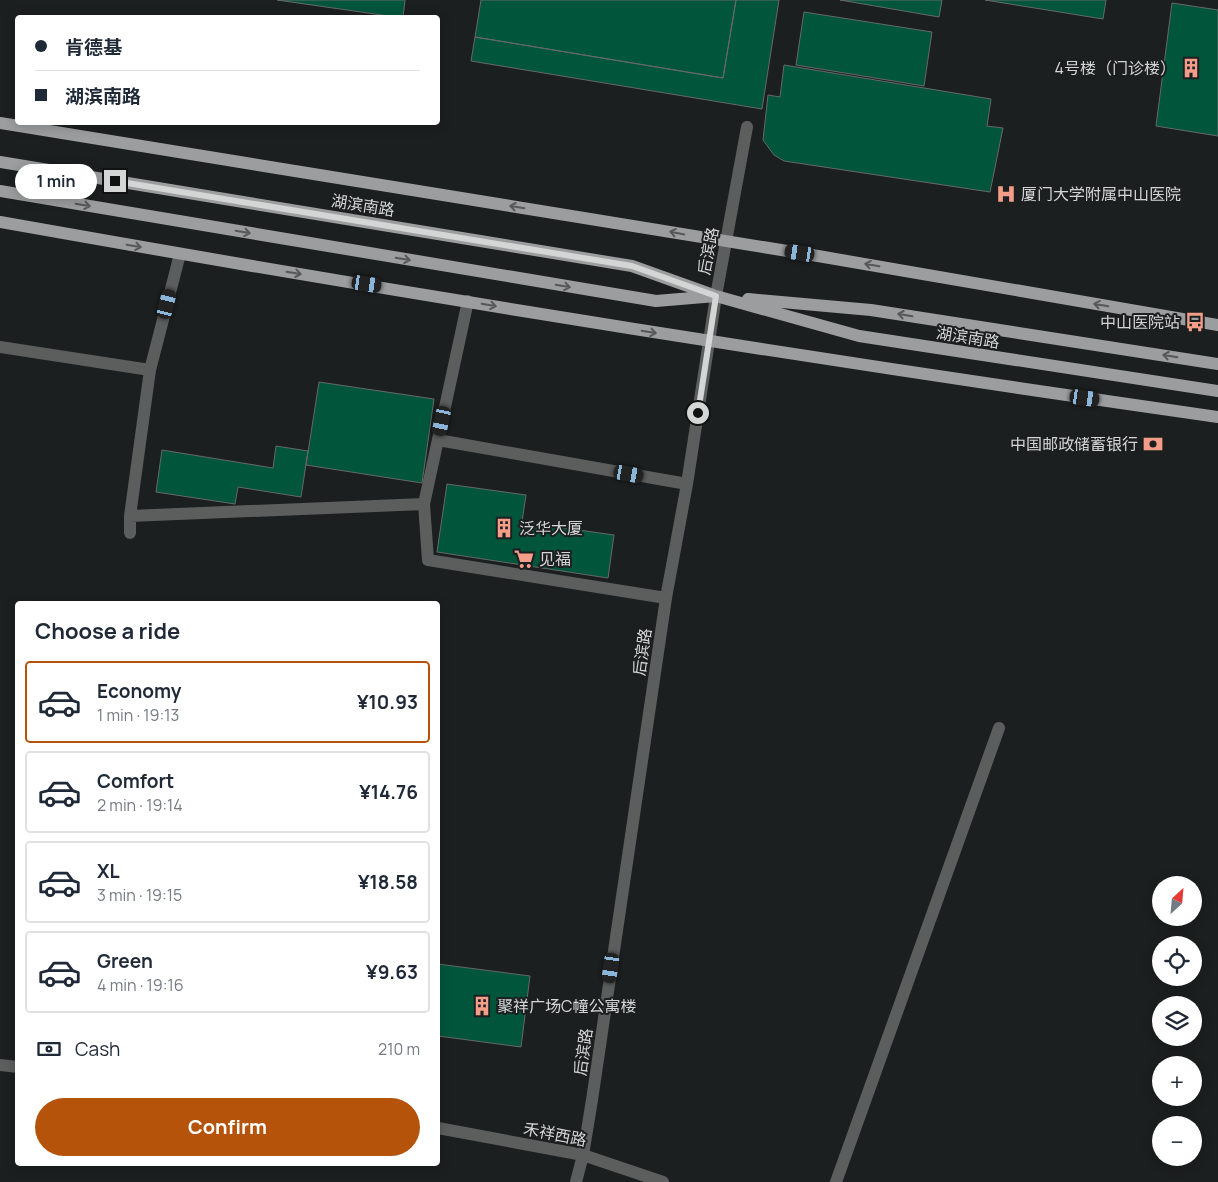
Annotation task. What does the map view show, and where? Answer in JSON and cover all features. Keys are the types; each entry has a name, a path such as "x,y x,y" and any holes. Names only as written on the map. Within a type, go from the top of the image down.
{"main road":[{"path":"0,123 657,229 1218,326"},
{"name":"湖滨南路","path":"0,162 632,266 716,296 859,336 1218,391"},
{"name":"湖滨南路","path":"0,192 656,301 716,296 871,310 1218,364"},
{"path":"0,222 180,254 710,342 1218,417"}],"street":[{"name":"后滨路","path":"576,1182 583,1155 666,598 687,484 716,296 747,127"},
{"path":"130,533 130,516 150,370 180,254"},
{"path":"468,301 424,504 428,560 666,598"},
{"path":"0,347 150,370"},
{"path":"438,440 687,484"},
{"path":"130,516 424,504"},
{"path":"836,1182 999,728"},
{"path":"0,1065 15,1067"},
{"name":"禾祥西路","path":"440,1128 583,1155 663,1182"}],"building":[{"path":"277,0 405,0 403,15 382,15"},
{"path":"481,0 736,0 723,78 475,37"},
{"path":"736,0 779,0 762,109 471,61 475,37 723,78"},
{"path":"840,0 942,0 939,17"},
{"path":"985,0 1106,0 1103,19"},
{"name":"4号楼（门诊楼）","path":"1172,3 1218,10 1218,136 1156,126"},
{"path":"804,12 932,32 924,86 796,65"},
{"path":"784,65 991,99 987,126 1003,128 990,192 784,161 774,155 763,140 768,95 780,97"},
{"path":"319,382 434,399 422,483 306,465"},
{"path":"276,446 308,451 301,497 238,487 235,504 156,492 162,450 273,468"},
{"name":"泛华大厦","path":"447,484 526,495 522,522 614,535 608,578 437,552"},
{"name":"聚祥广场C幢公寓楼","path":"440,964 530,976 521,1047 440,1036"}],"place":[{"name":"4号楼（门诊楼）","path":"1191,68"},
{"name":"厦门大学附属中山医院","path":"1006,194"},
{"name":"中山医院站","path":"1195,322"},
{"name":"中国邮政储蓄银行","path":"1153,444"},
{"name":"泛华大厦","path":"504,528"},
{"name":"见福","path":"524,559"},
{"name":"聚祥广场C幢公寓楼","path":"482,1006"}],"route":[{"path":"115,181 632,266 716,296 698,413"}]}
